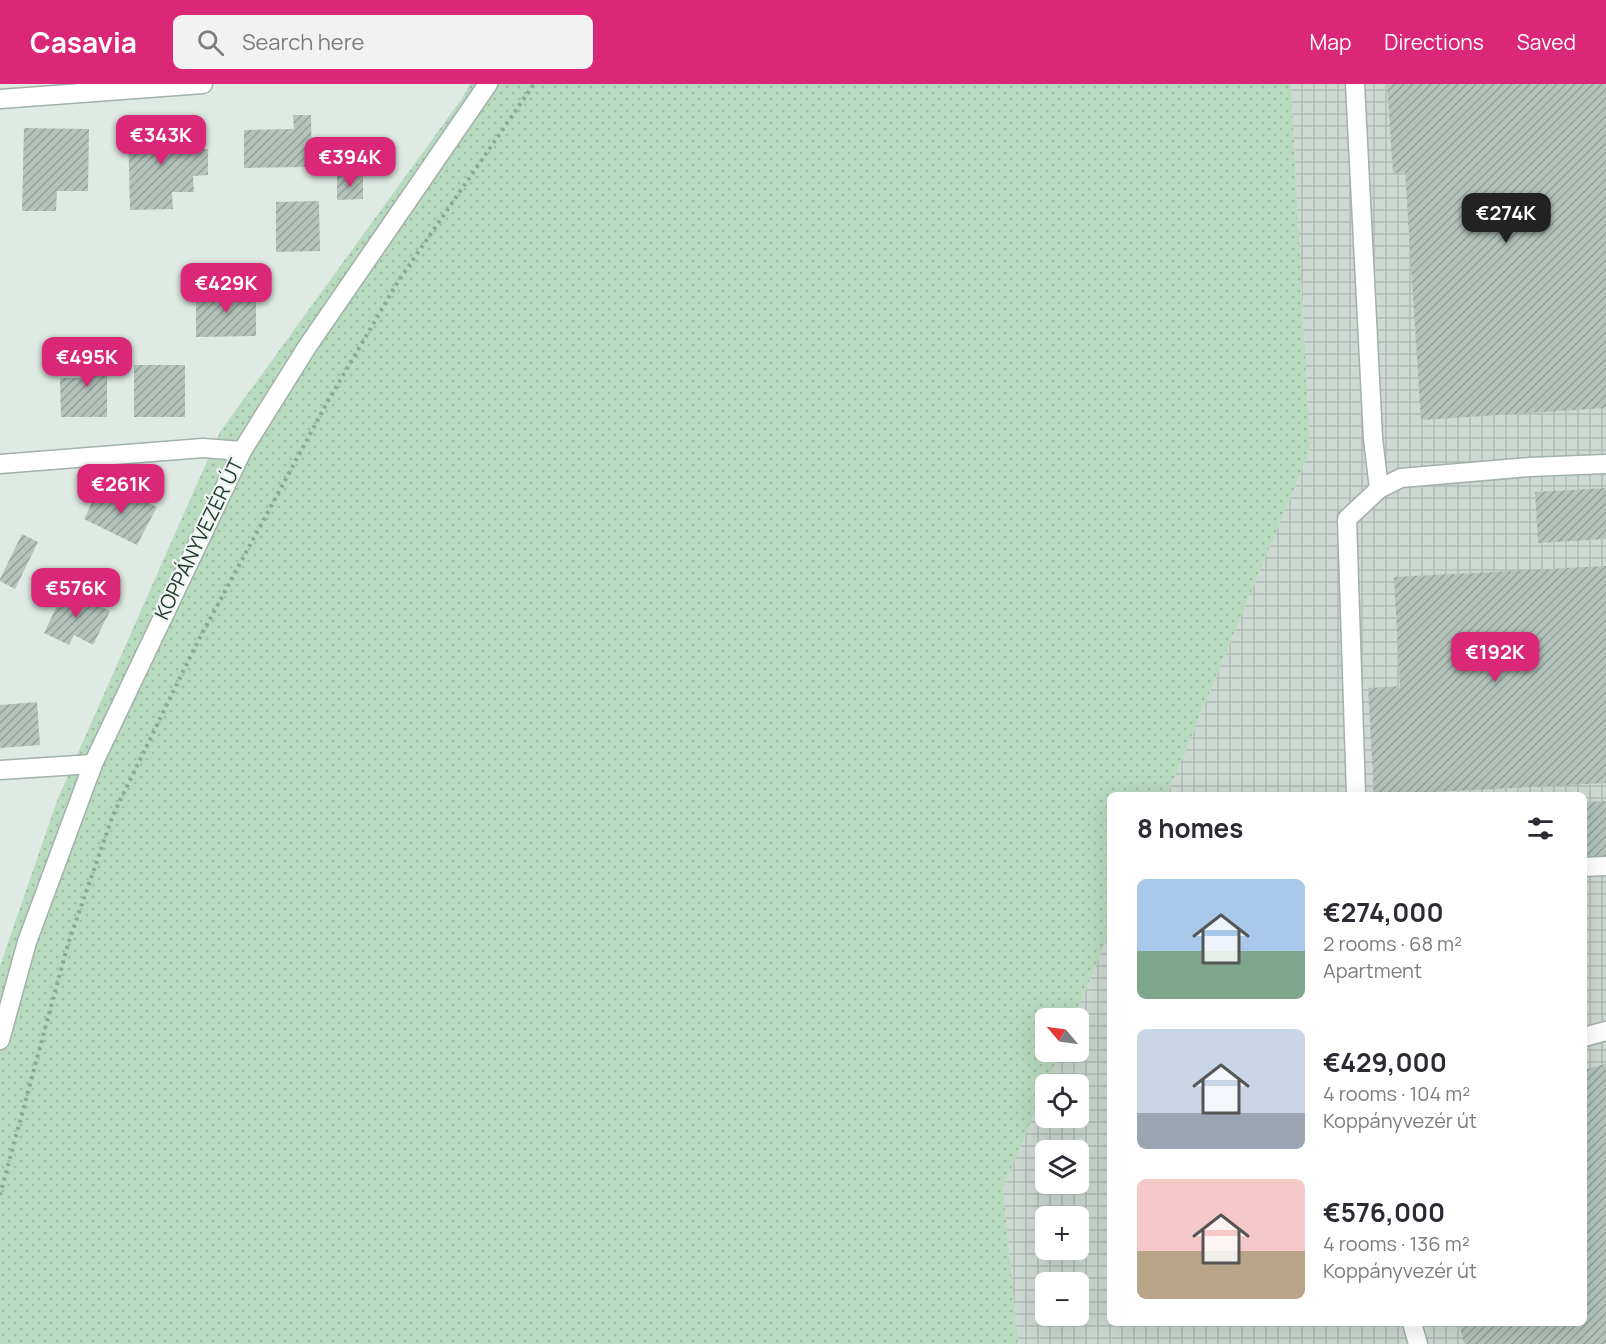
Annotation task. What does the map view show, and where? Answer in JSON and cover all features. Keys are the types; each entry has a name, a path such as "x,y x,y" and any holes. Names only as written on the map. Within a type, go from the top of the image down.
{"street":[{"path":"0,99 203,84"},
{"name":"KOPPÁNYVEZÉR ÚT","path":"0,1040 27,942 93,764 242,451 307,347 488,84"},
{"path":"1355,84 1373,438 1378,489"},
{"path":"0,464 203,448 242,451"},
{"path":"1356,792 1347,519 1378,489 1401,478 1530,466 1606,464"},
{"path":"0,770 93,764"},
{"path":"1587,867 1606,866"},
{"path":"1587,1036 1606,1031"},
{"path":"1413,1326 1418,1344"}],"path":[{"path":"0,1195 68,944 112,815 197,643 328,401 399,280 534,84"}],"shaded area":[{"path":"1291,84 1606,84 1606,1344 1018,1344 1003,1188 1035,1110 1035,1128 1089,1128 1089,1074 1050,1074 1056,1062 1089,1062 1089,1008 1078,1008 1107,938 1107,1326 1587,1326 1587,792 1168,792 1310,450"}],"green space":[{"path":"470,84 1291,84 1310,450 1168,792 1107,792 1107,938 1078,1008 1035,1008 1035,1062 1056,1062 1051,1074 1035,1074 1035,1112 1003,1188 1018,1344 0,1344 0,966 58,798 220,432 463,97"}],"building":[{"path":"1387,84 1606,84 1606,408 1421,420 1405,172 1393,173"},
{"path":"293,115 311,115 312,167 244,168 244,130 294,129"},
{"path":"171,124 171,137 192,136 193,149 208,149 208,175 193,176 194,192 172,192 173,209 130,210 128,125"},
{"path":"24,128 89,129 88,191 57,191 56,211 22,211"},
{"path":"363,175 363,199 337,200 337,176"},
{"path":"319,201 320,251 276,252 276,202"},
{"path":"256,291 256,336 196,337 196,292"},
{"path":"85,346 107,346 107,417 61,417 60,378 85,378"},
{"path":"134,365 185,365 185,417 134,417"},
{"path":"99,488 119,498 123,491 157,507 137,545 84,519"},
{"path":"1606,488 1606,539 1538,543 1535,492"},
{"path":"22,534 38,542 15,589 0,579"},
{"path":"1606,566 1606,783 1432,792 1374,792 1368,688 1400,686 1394,577"},
{"path":"65,589 110,611 93,645 74,635 69,645 44,633"},
{"path":"37,702 40,745 0,748 0,705"},
{"path":"1606,801 1606,857 1587,858 1587,802"},
{"path":"1606,1064 1606,1344 1464,1344 1460,1326 1587,1326 1587,1069"}]}
